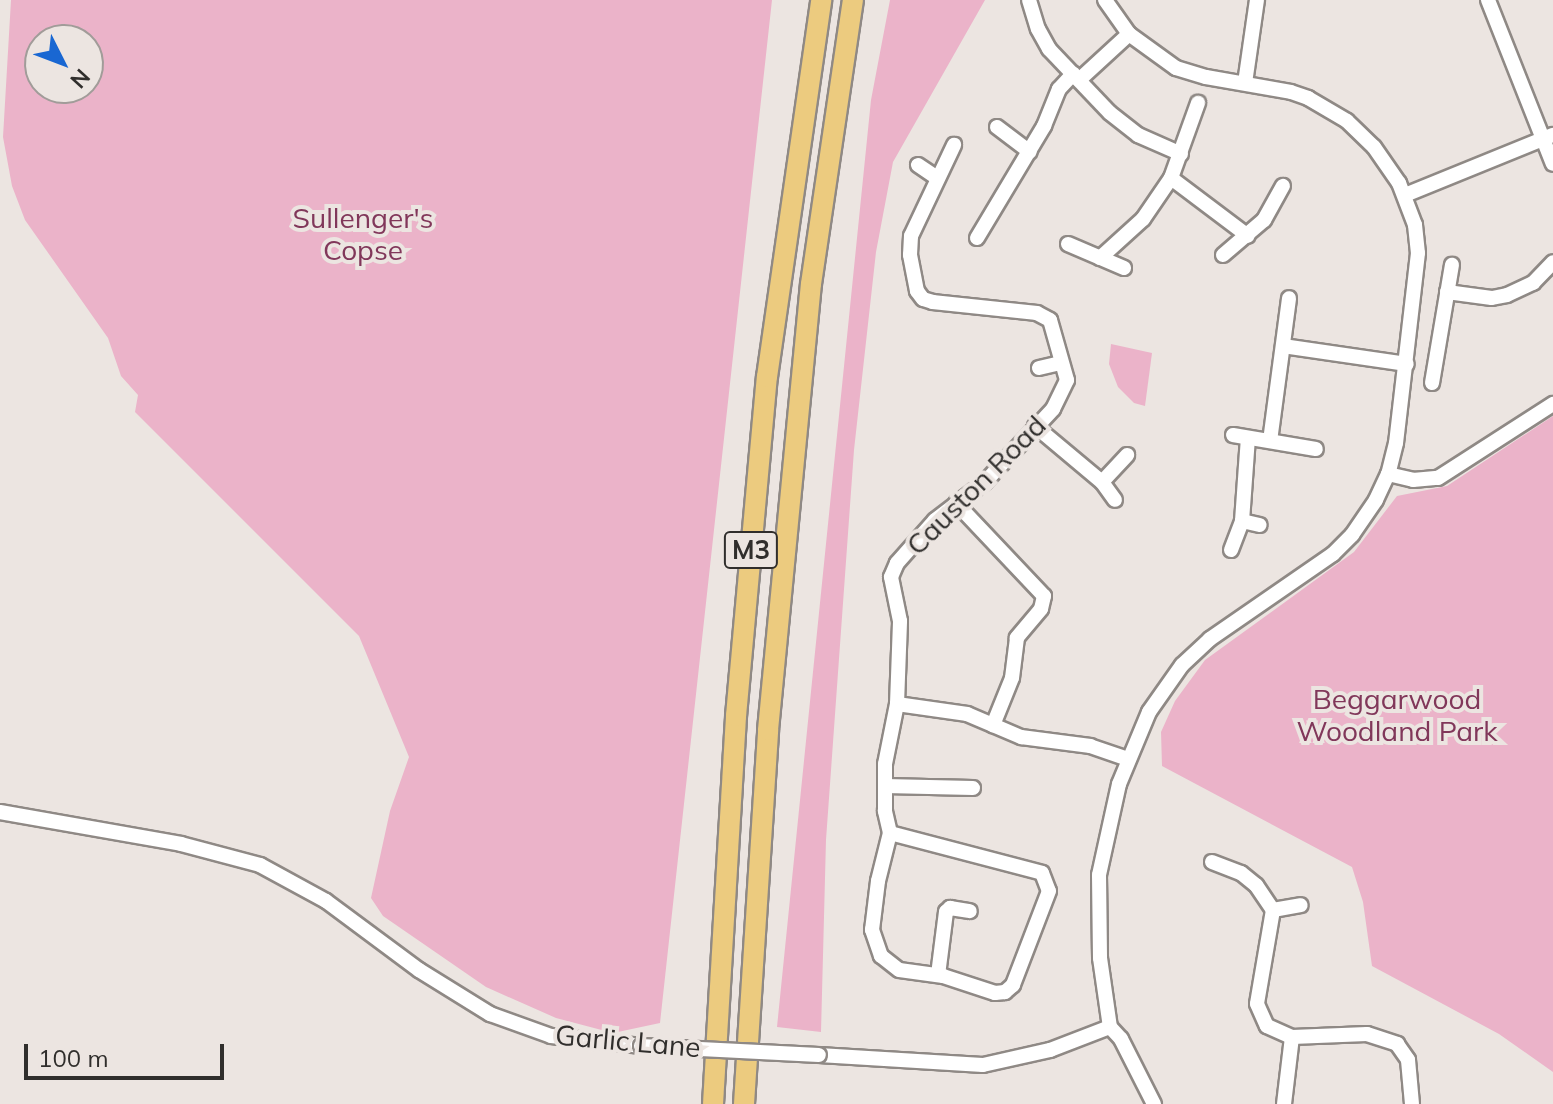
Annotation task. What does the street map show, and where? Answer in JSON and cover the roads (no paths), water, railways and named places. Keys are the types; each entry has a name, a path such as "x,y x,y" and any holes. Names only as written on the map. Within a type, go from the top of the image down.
{"highway":[{"name":"M3","path":"713,1104 736,716 767,377 821,0"},
{"name":"M3","path":"744,1104 768,730 806,332 853,0"}],"street":[{"path":"1029,0 1043,39 1122,124 1181,154"},
{"path":"1105,0 1129,34 1176,68 1308,98 1335,113 1374,147 1405,195 1418,253 1407,364 1388,474 1370,512 1345,543 1210,639 1182,665 1158,696 1127,759 1105,839 1097,898 1110,1027 1121,1039 1154,1104"},
{"path":"1245,83 1257,0"},
{"path":"1488,0 1548,137 1553,164"},
{"path":"977,238 1011,177 1030,152 1059,89 1129,34"},
{"path":"1100,258 1143,219 1171,178 1198,103"},
{"path":"997,127 1030,152"},
{"path":"1405,195 1548,137"},
{"name":"Causton Road","path":"897,704 900,621 891,577 897,563 935,520 985,482 1062,396 1067,380 1050,320 1037,313 933,302 923,299 917,291 910,255 911,236 954,145"},
{"path":"918,165 937,178"},
{"path":"1171,178 1248,236"},
{"path":"1223,255 1264,220 1283,186"},
{"path":"1068,244 1124,268"},
{"path":"1447,292 1492,298 1507,295 1533,283 1553,262"},
{"path":"1432,383 1452,265"},
{"path":"1270,441 1289,298"},
{"path":"1283,346 1407,364"},
{"name":"Causton Road","path":"1039,368 1060,363"},
{"path":"1388,474 1413,480 1438,478 1553,404"},
{"path":"1035,426 1102,482 1115,500"},
{"path":"1233,435 1316,449"},
{"path":"1231,550 1242,521 1248,438"},
{"path":"1102,482 1127,455"},
{"path":"956,503 1044,596 1041,609 1017,638 1012,678 993,725"},
{"path":"1242,521 1260,525"},
{"path":"890,833 1042,873 1049,891 1013,985 1005,992 995,993 938,975 899,970 888,963 876,947 872,930 878,881 890,833 885,786 897,704 967,714 1021,737 1090,746 1127,759"},
{"path":"885,786 973,788"},
{"name":"Garlic Lane","path":"0,812 181,844 260,865 326,901 419,970 490,1014 551,1036 641,1046 983,1065 1050,1050 1110,1027"},
{"path":"1212,862 1241,873 1256,885 1273,910 1257,1004 1267,1026 1292,1037 1367,1034 1397,1044 1408,1060 1412,1104"},
{"path":"1273,910 1301,905"},
{"path":"938,975 946,912 950,908 970,911"},
{"path":"1284,1104 1292,1037"}],"park label":[{"name":"Sullenger's Copse","path":"363,234"},
{"name":"Beggarwood Woodland Park","path":"1397,715"}]}
